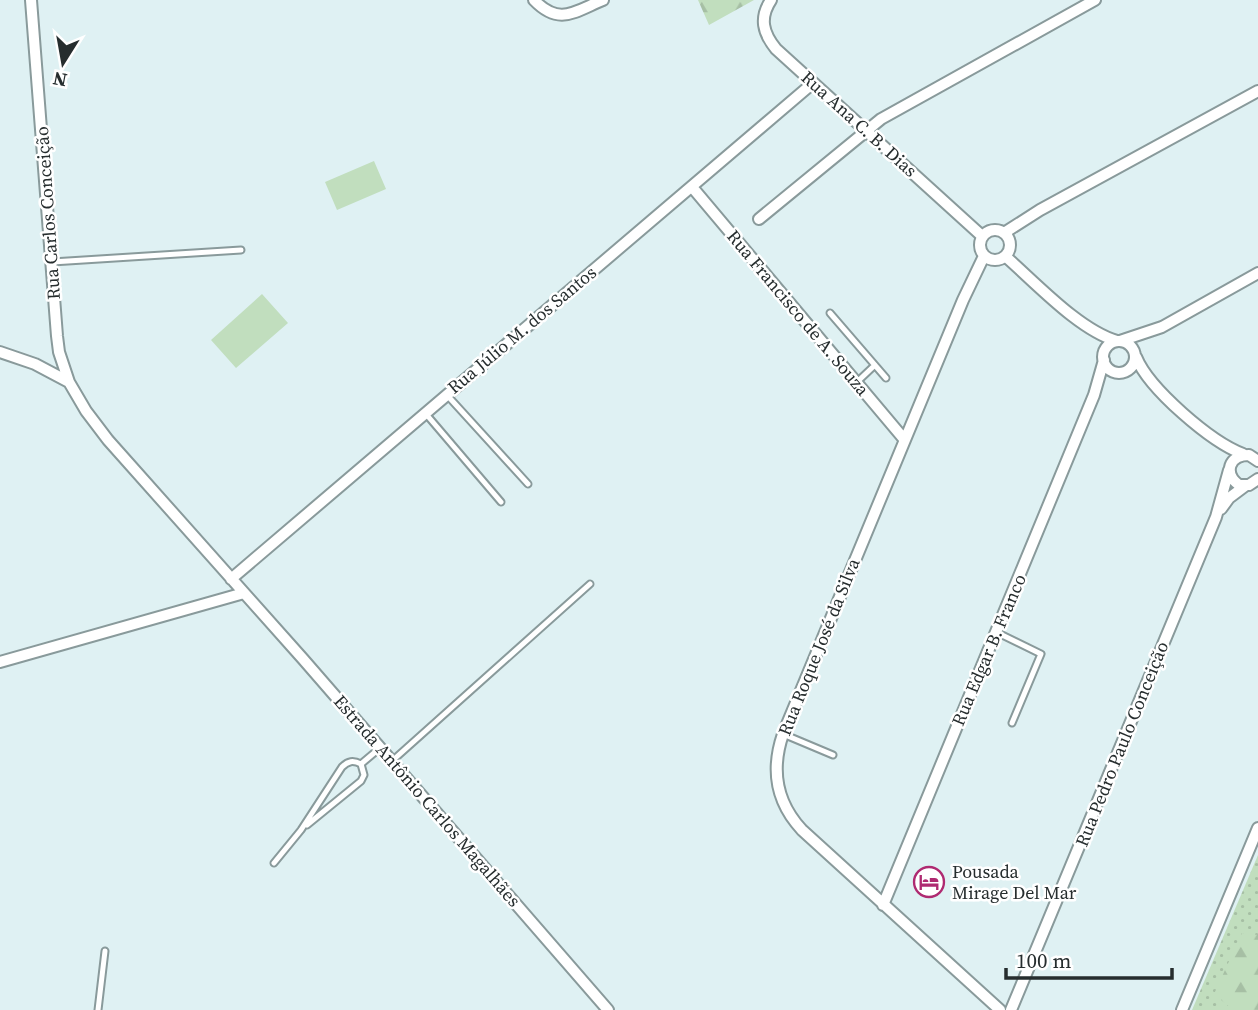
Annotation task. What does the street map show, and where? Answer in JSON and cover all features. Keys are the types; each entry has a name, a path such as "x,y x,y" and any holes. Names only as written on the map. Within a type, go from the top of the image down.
{"street":[{"name":"Rua Carlos Conceição","path":"32,0 59,352 69,382"},
{"path":"534,0 543,9 559,16 603,0"},
{"name":"Rua Ana C. B. Dias","path":"771,0 763,19 768,39 982,236"},
{"path":"759,219 866,130 898,108 1095,0"},
{"name":"Rua Júlio M. dos Santos","path":"231,579 813,83"},
{"path":"1004,233 1040,210 1258,91"},
{"name":"Rua Francisco de A. Souza","path":"692,187 904,439"},
{"path":"995,230 1004,233 1008,237 1010,247 1005,256 995,260 984,256 980,249 982,236 995,230"},
{"name":"Rua Roque José da Silva","path":"984,256 904,439 783,734 775,769 777,785 790,815 802,830 1000,1010"},
{"path":"1005,256 1079,320 1098,333 1131,346 1144,374 1163,394 1223,445 1258,461"},
{"path":"1103,359 1106,348 1118,341 1162,327 1258,273"},
{"path":"1079,320 1093,339 1109,370 1140,378 1163,394"},
{"path":"0,352 35,364 69,382 108,440 244,593 0,662"},
{"path":"35,364 59,352"},
{"path":"1121,373 1134,364 1136,356"},
{"name":"Rua Edgar B. Franco","path":"883,905 1094,395 1103,359"},
{"name":"Rua Edgar B. Franco","path":"1094,395 1110,379 1121,373"},
{"path":"1200,426 1218,449 1234,481 1245,486 1257,481"},
{"path":"1229,469 1234,459 1243,454"},
{"name":"Rua Pedro Paulo Conceição","path":"1011,1010 1216,517 1229,469"},
{"name":"Rua Pedro Paulo Conceição","path":"1216,517 1229,498 1245,486"},
{"name":"Estrada Antônio Carlos Magalhães","path":"244,593 608,1010"},
{"path":"1182,1010 1258,828"}],"lane":[{"path":"51,262 241,250"},
{"path":"830,313 886,378"},
{"path":"856,382 875,365"},
{"path":"446,394 528,484"},
{"path":"425,412 501,502"},
{"path":"391,761 590,584"},
{"path":"996,632 1041,654 1012,723"},
{"path":"783,734 833,755"},
{"path":"361,764 380,748"},
{"path":"274,863 300,830 342,767 347,762 361,764"},
{"path":"300,830 361,780 364,775 361,764"},
{"path":"98,1010 104,951"}],"green space":[{"path":"698,0 754,0 709,25"},
{"path":"374,161 386,189 337,210 325,182"},
{"path":"262,294 288,323 236,368 211,340"},
{"path":"1258,855 1258,1010 1192,1010"},
{"path":"1242,933 1258,935 1258,1010 1233,1010 1214,994"}],"place":[{"name":"Pousada Mirage Del Mar","path":"929,882"}]}
